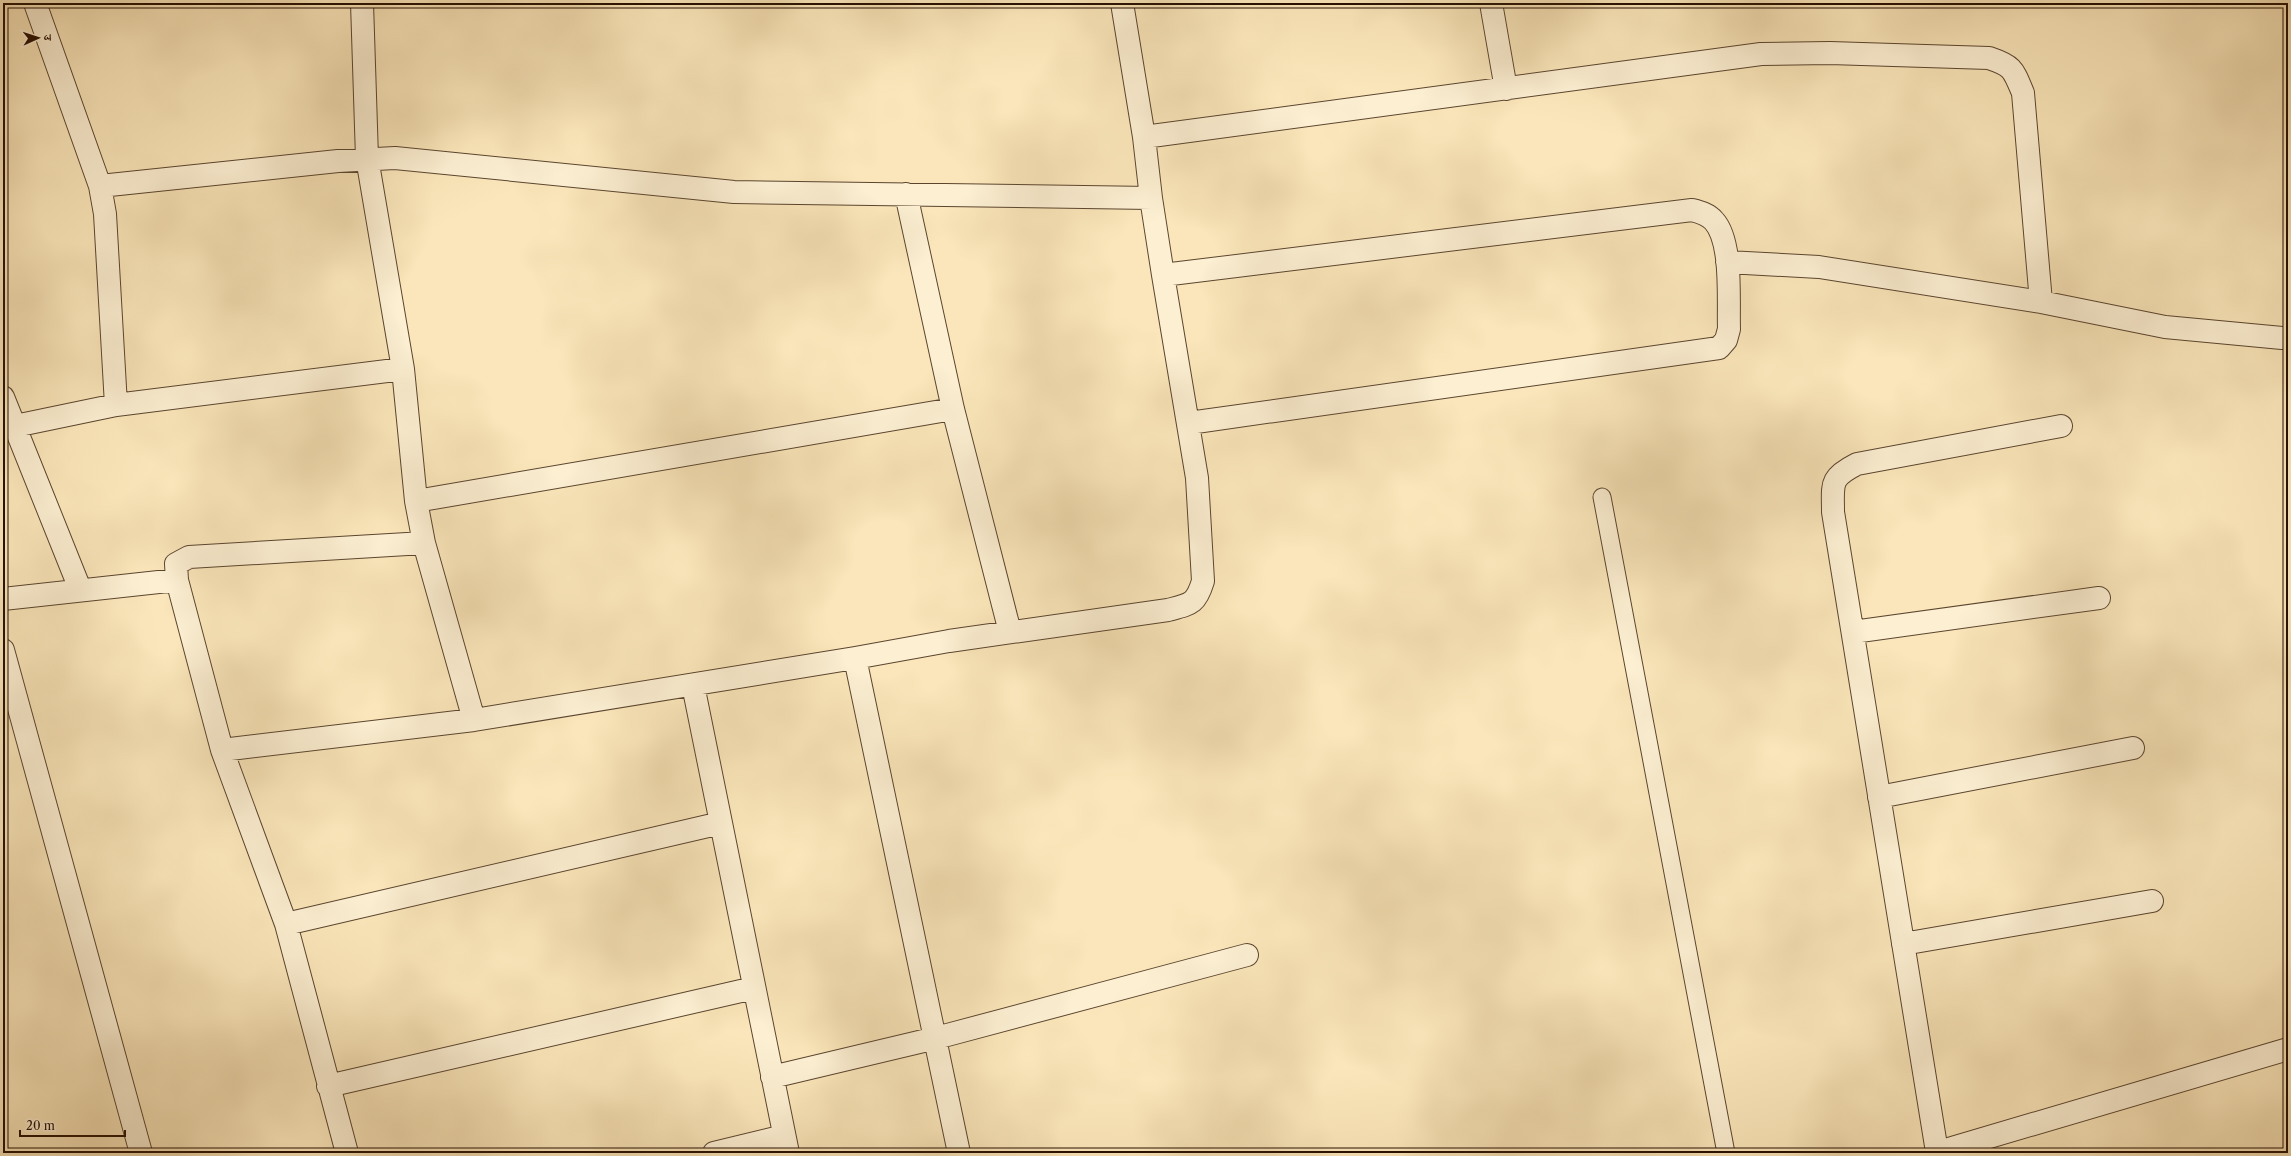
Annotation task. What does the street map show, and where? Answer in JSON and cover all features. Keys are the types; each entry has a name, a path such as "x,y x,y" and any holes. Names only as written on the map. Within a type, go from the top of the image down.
{"street":[{"path":"35,3 100,186 105,214 116,405"},
{"path":"362,3 367,158 403,369 416,500 424,543 474,720"},
{"path":"222,750 474,720 1010,632 1168,610 1185,606 1198,597 1203,581 1197,478 1163,275 1151,198 1144,136 1122,3"},
{"path":"1491,3 1506,89"},
{"path":"1144,136 1761,54 1830,53 1989,58 2008,65 2016,75 2023,93 2041,302"},
{"path":"100,186 367,158 395,158 734,192 1151,198"},
{"path":"906,194 953,410 1010,632"},
{"path":"1163,275 1692,210 1704,213 1714,221 1722,235 1727,262 1729,329 1726,340 1719,348 1189,423"},
{"path":"1727,262 1819,267 2041,302 2165,327 2282,338"},
{"path":"15,426 116,405 403,369"},
{"path":"3,397 80,589"},
{"path":"416,500 953,410"},
{"path":"2061,426 1857,464 1840,472 1833,484 1833,512 1936,1153 2288,1049"},
{"path":"347,1153 286,924 222,750 176,580 176,564 189,557 424,543"},
{"path":"3,598 176,580"},
{"path":"1853,632 2099,598"},
{"path":"3,650 141,1153"},
{"path":"855,658 959,1153"},
{"path":"693,685 786,1144 714,1153"},
{"path":"1879,797 2133,748"},
{"path":"286,924 721,823"},
{"path":"1903,944 2152,901"},
{"path":"772,1078 936,1038 1247,954"},
{"path":"328,1086 754,988"}],"lane":[{"path":"1602,496 1726,1153"}]}
